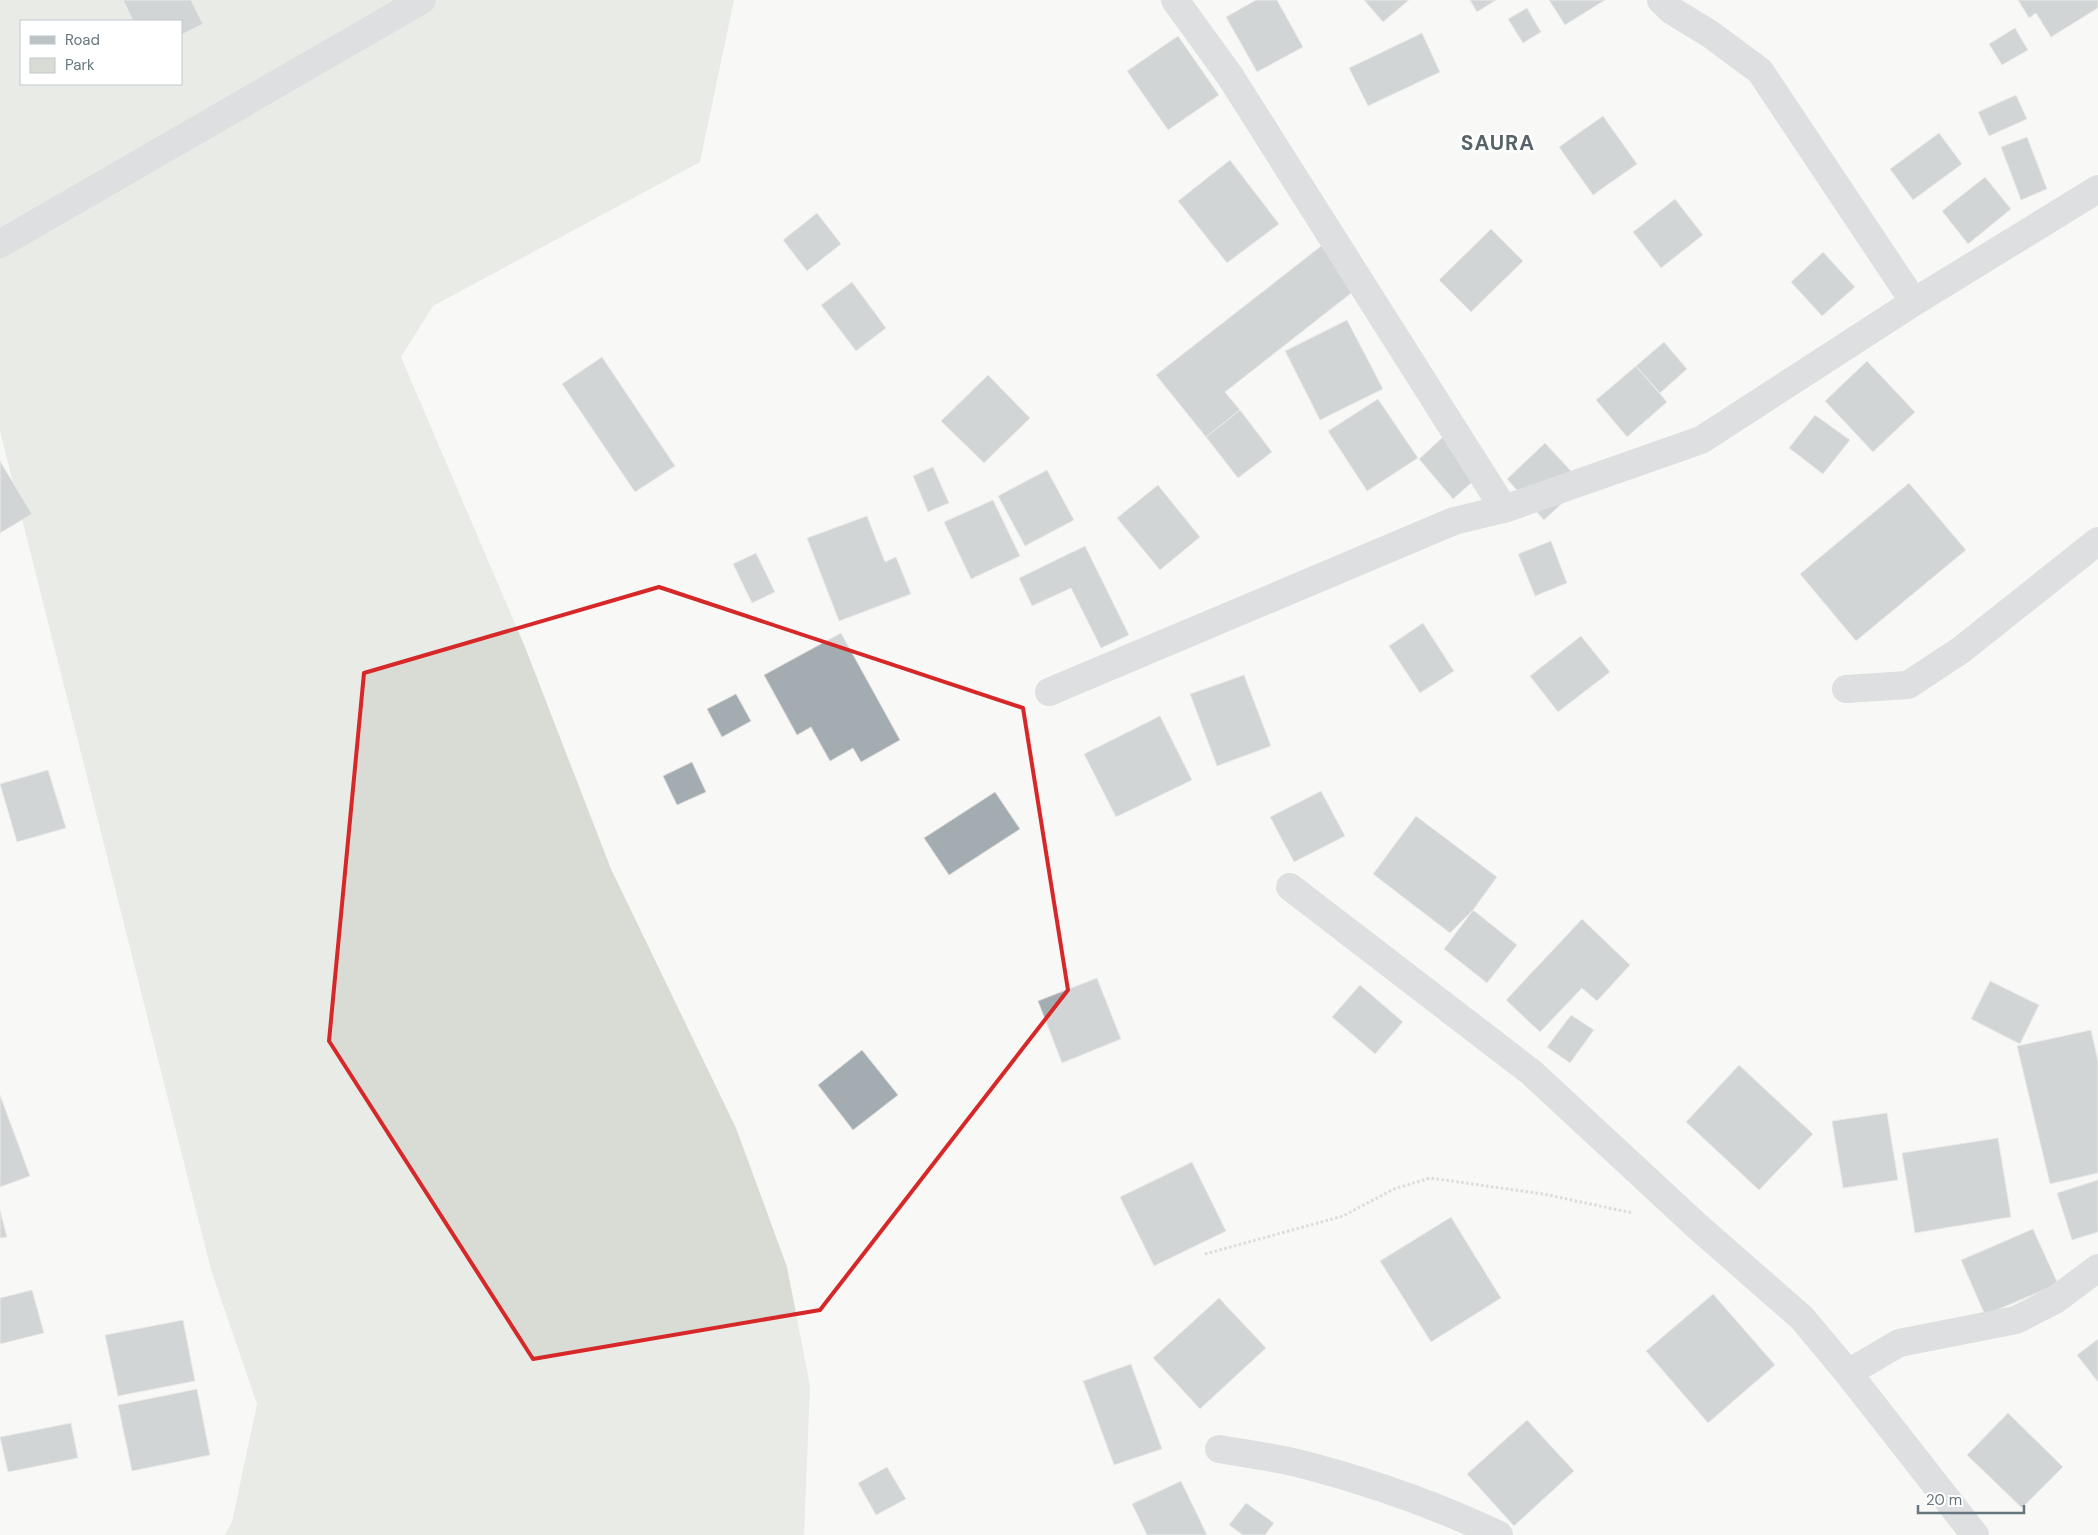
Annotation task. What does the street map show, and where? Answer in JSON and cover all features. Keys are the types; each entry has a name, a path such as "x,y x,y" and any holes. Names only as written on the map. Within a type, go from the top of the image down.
{"street":[{"path":"0,244 422,0"},
{"path":"1175,0 1230,76 1504,509"},
{"path":"1661,0 1671,10 1710,34 1760,71 1914,302"},
{"path":"1049,692 1454,522 1504,509 1701,440 1914,302 2098,189"},
{"path":"1846,689 1908,685 1962,650 2098,541"},
{"path":"1290,888 1532,1073 1697,1226 1802,1318 1848,1372 1975,1535"},
{"path":"1848,1372 1899,1343 2016,1320 2055,1300 2098,1268"},
{"path":"1219,1449 1307,1465 1353,1479 1464,1518 1499,1535"}],"path":[{"path":"1205,1254 1343,1216 1394,1189 1430,1178 1543,1194 1639,1214"}],"highlighted area":[{"path":"659,587 1023,708 1068,990 820,1310 533,1359 329,1041 364,673"}],"green space":[{"path":"0,0 734,0 700,162 433,306 401,357 525,647 611,869 736,1128 787,1267 810,1386 804,1535 225,1535 232,1522 257,1404 211,1270 0,431"}],"building":[{"path":"123,0 191,0 203,24 182,34 182,20 133,20"},
{"path":"1256,0 1277,0 1303,47 1257,72 1226,17"},
{"path":"1364,0 1409,0 1383,22"},
{"path":"1470,0 1496,0 1477,12"},
{"path":"1549,0 1605,0 1565,25"},
{"path":"2018,0 2098,0 2098,8 2051,37 2036,13 2029,18"},
{"path":"1527,8 1541,32 1523,43 1508,19"},
{"path":"2015,28 2028,50 2002,65 1989,44"},
{"path":"1422,33 1440,72 1368,106 1349,68"},
{"path":"1178,36 1219,95 1168,130 1127,71"},
{"path":"2016,95 2027,119 1989,136 1978,112"},
{"path":"1603,116 1637,164 1593,195 1559,147"},
{"path":"1939,133 1962,164 1913,200 1890,169"},
{"path":"2027,137 2047,189 2021,200 2001,147"},
{"path":"1230,160 1279,224 1227,263 1178,201"},
{"path":"1985,177 2011,209 1968,244 1942,211"},
{"path":"1675,199 1703,235 1661,268 1633,232"},
{"path":"817,213 841,244 807,271 783,240"},
{"path":"1491,229 1523,261 1471,312 1439,280"},
{"path":"1325,243 1359,287 1225,392 1240,410 1206,437 1156,375"},
{"path":"1823,252 1855,287 1822,316 1791,282"},
{"path":"852,282 886,328 856,351 821,305"},
{"path":"1347,320 1383,389 1320,420 1285,351"},
{"path":"1664,342 1687,369 1660,393 1636,366"},
{"path":"602,357 675,466 635,492 562,384"},
{"path":"1867,361 1915,412 1873,452 1825,401"},
{"path":"1636,366 1667,402 1627,437 1596,400"},
{"path":"988,375 1030,418 984,463 941,421"},
{"path":"1378,399 1418,458 1367,491 1328,431"},
{"path":"1240,410 1272,452 1238,478 1206,437"},
{"path":"1815,415 1850,440 1823,474 1789,448"},
{"path":"1443,437 1478,477 1453,499 1419,459"},
{"path":"1545,443 1583,484 1544,520 1507,479"},
{"path":"0,461 32,514 0,533"},
{"path":"933,467 949,503 928,512 913,476"},
{"path":"1047,470 1074,520 1025,546 998,496"},
{"path":"1909,483 1966,550 1856,641 1800,574"},
{"path":"1158,485 1200,537 1160,570 1117,518"},
{"path":"993,500 1020,556 971,579 944,522"},
{"path":"867,516 885,562 896,557 911,594 839,621 807,538"},
{"path":"1551,541 1567,583 1535,596 1518,554"},
{"path":"1085,546 1129,635 1101,648 1071,588 1032,606 1019,578"},
{"path":"756,553 775,592 752,603 733,564"},
{"path":"1423,623 1454,671 1420,693 1389,646"},
{"path":"841,633 900,740 861,762 853,748 830,761 811,727 797,735 764,675"},
{"path":"1581,636 1610,672 1558,712 1530,676"},
{"path":"1244,675 1271,746 1217,766 1190,694"},
{"path":"736,694 751,721 722,737 707,709"},
{"path":"1160,716 1192,780 1116,817 1084,754"},
{"path":"692,762 706,792 677,805 663,776"},
{"path":"48,770 66,828 17,842 0,784"},
{"path":"1321,791 1345,836 1294,862 1270,817"},
{"path":"995,792 1020,829 949,875 924,838"},
{"path":"1416,816 1497,877 1473,910 1450,933 1373,874"},
{"path":"1473,910 1517,945 1487,983 1444,949"},
{"path":"1582,919 1630,965 1597,1001 1582,988 1540,1032 1506,1000"},
{"path":"1097,978 1121,1039 1062,1063 1038,1001"},
{"path":"1990,981 2039,1005 2020,1044 1971,1019"},
{"path":"1360,985 1403,1022 1375,1054 1332,1017"},
{"path":"1571,1015 1594,1030 1570,1063 1547,1047"},
{"path":"2091,1030 2098,1061 2098,1173 2050,1184 2017,1046"},
{"path":"862,1050 898,1095 853,1130 818,1085"},
{"path":"1739,1065 1813,1134 1759,1190 1686,1122"},
{"path":"0,1095 30,1176 0,1187"},
{"path":"1887,1113 1898,1180 1843,1188 1832,1121"},
{"path":"1998,1138 2011,1217 1915,1233 1902,1153"},
{"path":"1192,1162 1226,1231 1154,1266 1120,1197"},
{"path":"2098,1180 2098,1232 2072,1240 2057,1193"},
{"path":"0,1210 7,1237 0,1238"},
{"path":"1451,1217 1501,1298 1431,1342 1380,1261"},
{"path":"2033,1229 2058,1284 1985,1315 1961,1260"},
{"path":"32,1290 44,1333 0,1344 0,1298"},
{"path":"1713,1294 1775,1365 1708,1423 1646,1351"},
{"path":"1219,1298 1266,1348 1200,1409 1153,1358"},
{"path":"183,1320 195,1381 118,1396 105,1335"},
{"path":"2098,1339 2098,1382 2077,1355"},
{"path":"1131,1364 1162,1449 1114,1465 1083,1381"},
{"path":"197,1389 210,1455 132,1471 118,1405"},
{"path":"2008,1413 2063,1467 2022,1508 1967,1455"},
{"path":"1527,1420 1574,1471 1514,1526 1467,1474"},
{"path":"71,1423 78,1458 8,1472 0,1437"},
{"path":"887,1467 906,1499 876,1515 858,1483"},
{"path":"1181,1481 1207,1535 1147,1535 1132,1504"},
{"path":"1246,1503 1274,1523 1265,1535 1243,1535 1229,1525"}],"district":[{"name":"SAURA","path":"1498,143"}]}
